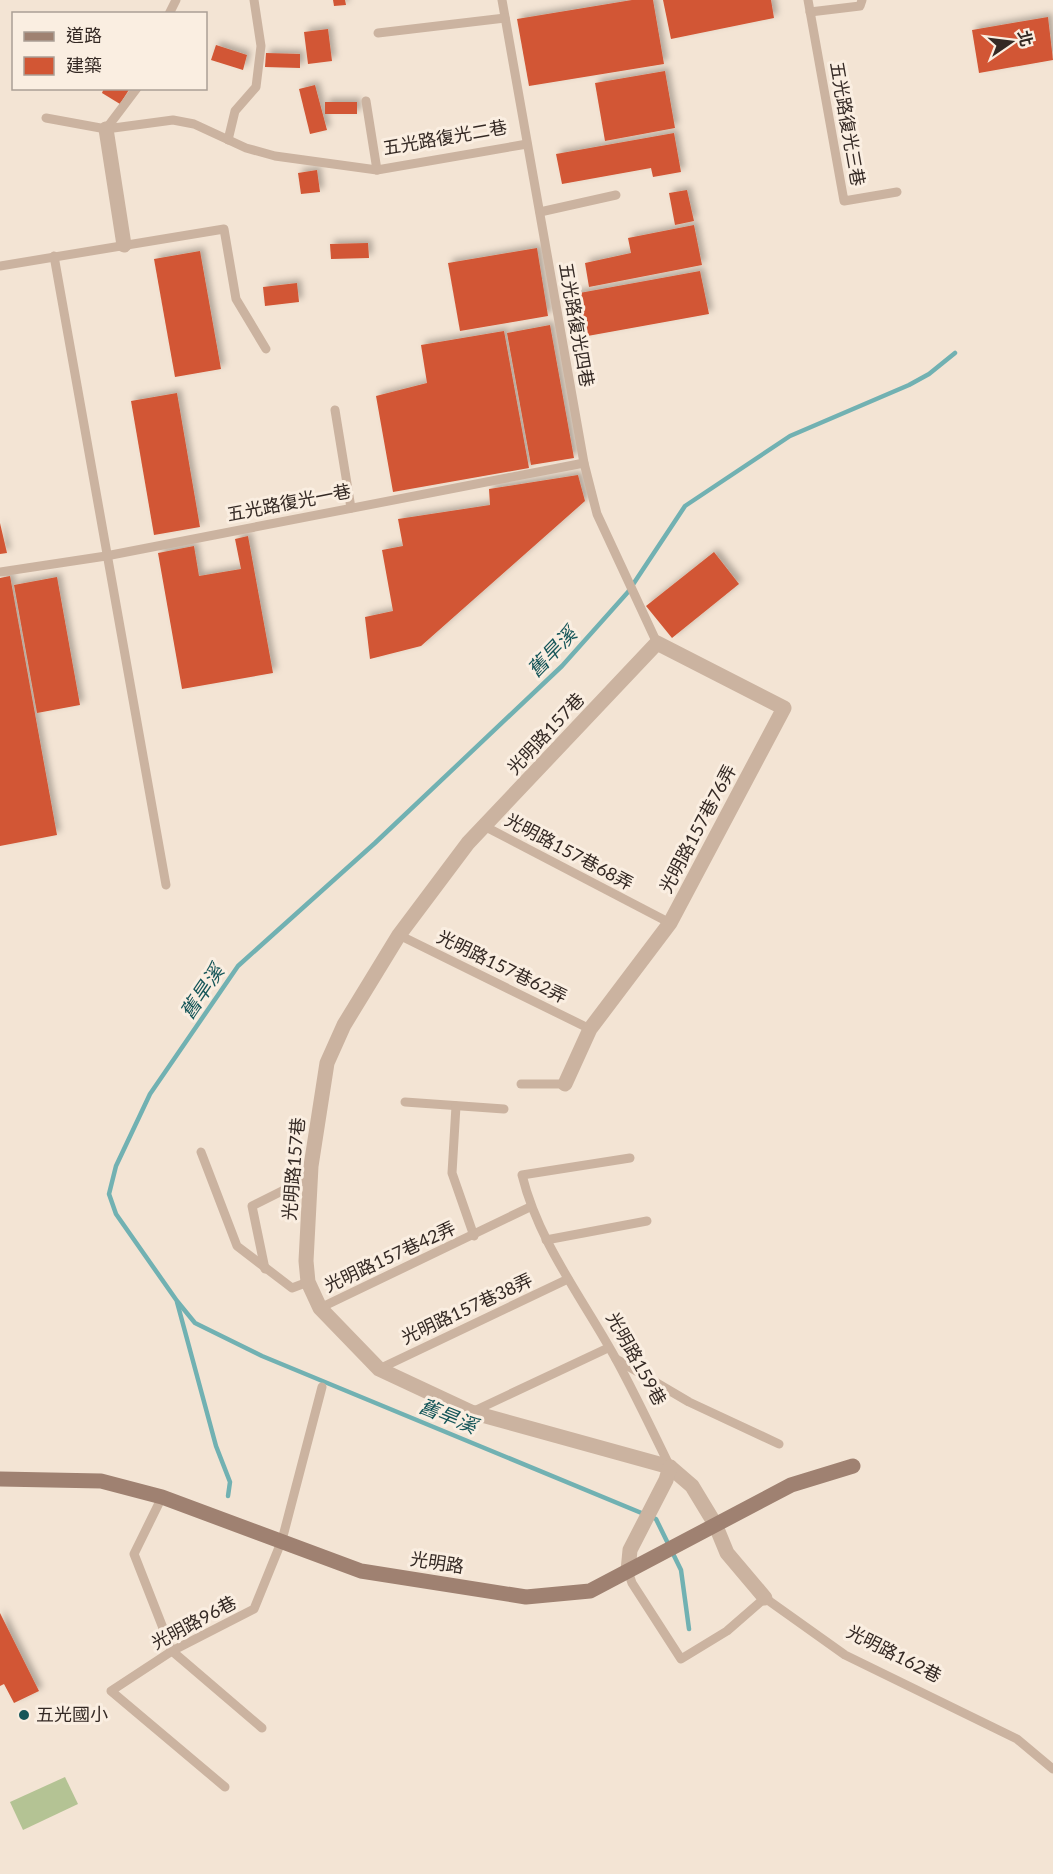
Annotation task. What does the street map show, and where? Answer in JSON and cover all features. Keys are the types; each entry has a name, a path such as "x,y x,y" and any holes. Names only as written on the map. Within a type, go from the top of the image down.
{"street":[{"path":"106,129 124,245"},
{"name":"光明路157巷","path":"657,643 486,827 468,843 399,935 344,1025 327,1063 310,1177 308,1282 320,1308 379,1369 471,1412 668,1474"},
{"name":"光明路157巷76弄","path":"565,1084 590,1029 670,923 784,708 657,643"},
{"name":"光明路","path":"0,1479 100,1481 162,1497 361,1571 526,1597 590,1591 791,1485 853,1466"},
{"path":"628,1571 630,1550 668,1474"},
{"name":"光明路159巷","path":"668,1474 692,1486 715,1524"},
{"name":"光明路162巷","path":"715,1524 727,1553 765,1598"}],"lane":[{"path":"228,140 235,111 256,87 261,46 254,0"},
{"name":"五光路復光四巷","path":"502,0 584,463 597,514 657,643"},
{"name":"五光路復光三巷","path":"808,0 844,201 897,192"},
{"path":"810,12 860,6 862,0"},
{"path":"378,33 505,18"},
{"path":"106,129 135,90"},
{"path":"366,101 377,170"},
{"name":"五光路復光二巷","path":"46,118 106,129 173,120 194,124 228,140 275,156 377,170 527,144"},
{"path":"540,212 616,195"},
{"path":"0,266 224,229 236,299 266,349"},
{"path":"54,256 166,885"},
{"path":"335,410 351,508"},
{"name":"五光路復光一巷","path":"0,572 106,556 584,463"},
{"name":"光明路157巷68弄","path":"486,827 670,923"},
{"name":"光明路157巷62弄","path":"399,935 590,1029"},
{"path":"521,1084 565,1084"},
{"path":"405,1102 504,1109"},
{"name":"光明路157巷42弄","path":"456,1106 452,1173 474,1236"},
{"path":"201,1152 237,1246 292,1288 308,1282"},
{"name":"光明路159巷","path":"630,1158 522,1175 530,1206 546,1240 616,1359 668,1474"},
{"path":"265,1269 252,1206 310,1177"},
{"name":"光明路157巷42弄","path":"320,1308 474,1236 530,1206"},
{"path":"546,1240 647,1221"},
{"name":"光明路157巷38弄","path":"379,1369 568,1279"},
{"path":"471,1412 608,1348"},
{"path":"616,1359 689,1402 779,1444"},
{"name":"光明路96巷","path":"225,1787 111,1691 172,1651 254,1609 282,1540 322,1388"},
{"path":"162,1497 134,1554 172,1651 262,1728"},
{"path":"628,1571 632,1583 681,1659 727,1632 765,1598"},
{"name":"光明路162巷","path":"765,1598 845,1655 1017,1739 1053,1769"}],"green space":[{"path":"65,1777 78,1804 23,1830 10,1802"}],"building":[{"path":"333,0 345,0 346,5 334,6"},
{"path":"632,0 653,0 664,64 529,86 517,19"},
{"path":"663,0 771,0 774,18 671,39"},
{"path":"1048,17 1053,60 979,73 972,30"},
{"path":"328,29 332,61 308,64 304,32"},
{"path":"216,45 247,55 243,70 211,60"},
{"path":"266,53 300,54 300,68 265,67"},
{"path":"665,71 675,128 605,141 595,83"},
{"path":"315,85 327,130 310,134 299,89"},
{"path":"103,90 129,90 120,104 102,93"},
{"path":"325,102 357,102 357,114 325,114"},
{"path":"674,133 681,172 653,177 651,168 562,184 556,154"},
{"path":"317,170 320,192 301,194 298,173"},
{"path":"687,190 694,221 675,225 669,193"},
{"path":"694,225 702,265 589,287 585,263 631,253 628,238"},
{"path":"368,243 369,258 331,259 330,244"},
{"path":"537,248 548,316 460,331 448,263"},
{"path":"200,251 221,369 175,377 154,259"},
{"path":"700,271 709,314 582,337 574,294"},
{"path":"297,283 299,302 265,306 263,287"},
{"path":"550,325 574,458 531,465 507,333"},
{"path":"504,331 529,468 393,492 376,396 427,383 421,345"},
{"path":"177,393 200,527 154,535 131,401"},
{"path":"578,475 585,501 421,646 370,659 365,617 393,611 382,550 403,546 398,519 490,505 489,489"},
{"path":"0,523 7,553 0,554"},
{"path":"248,536 273,673 182,689 158,553 194,546 199,576 241,569 235,539"},
{"path":"714,552 739,584 672,638 646,606"},
{"path":"10,576 57,835 0,846 0,578"},
{"path":"57,577 80,705 37,713 14,585"},
{"path":"0,1613 39,1691 14,1703 4,1684 0,1686"}],"waterway":[{"name":"舊旱溪","path":"689,1629 681,1570 656,1519 262,1356 195,1323 116,1214 109,1194 116,1166 150,1094 238,966 375,843 562,666 628,592 685,506 790,436 909,385 929,374 955,353"},
{"path":"177,1302 216,1446 230,1482 228,1496"}],"place":[{"name":"五光國小","path":"24,1715"}]}
